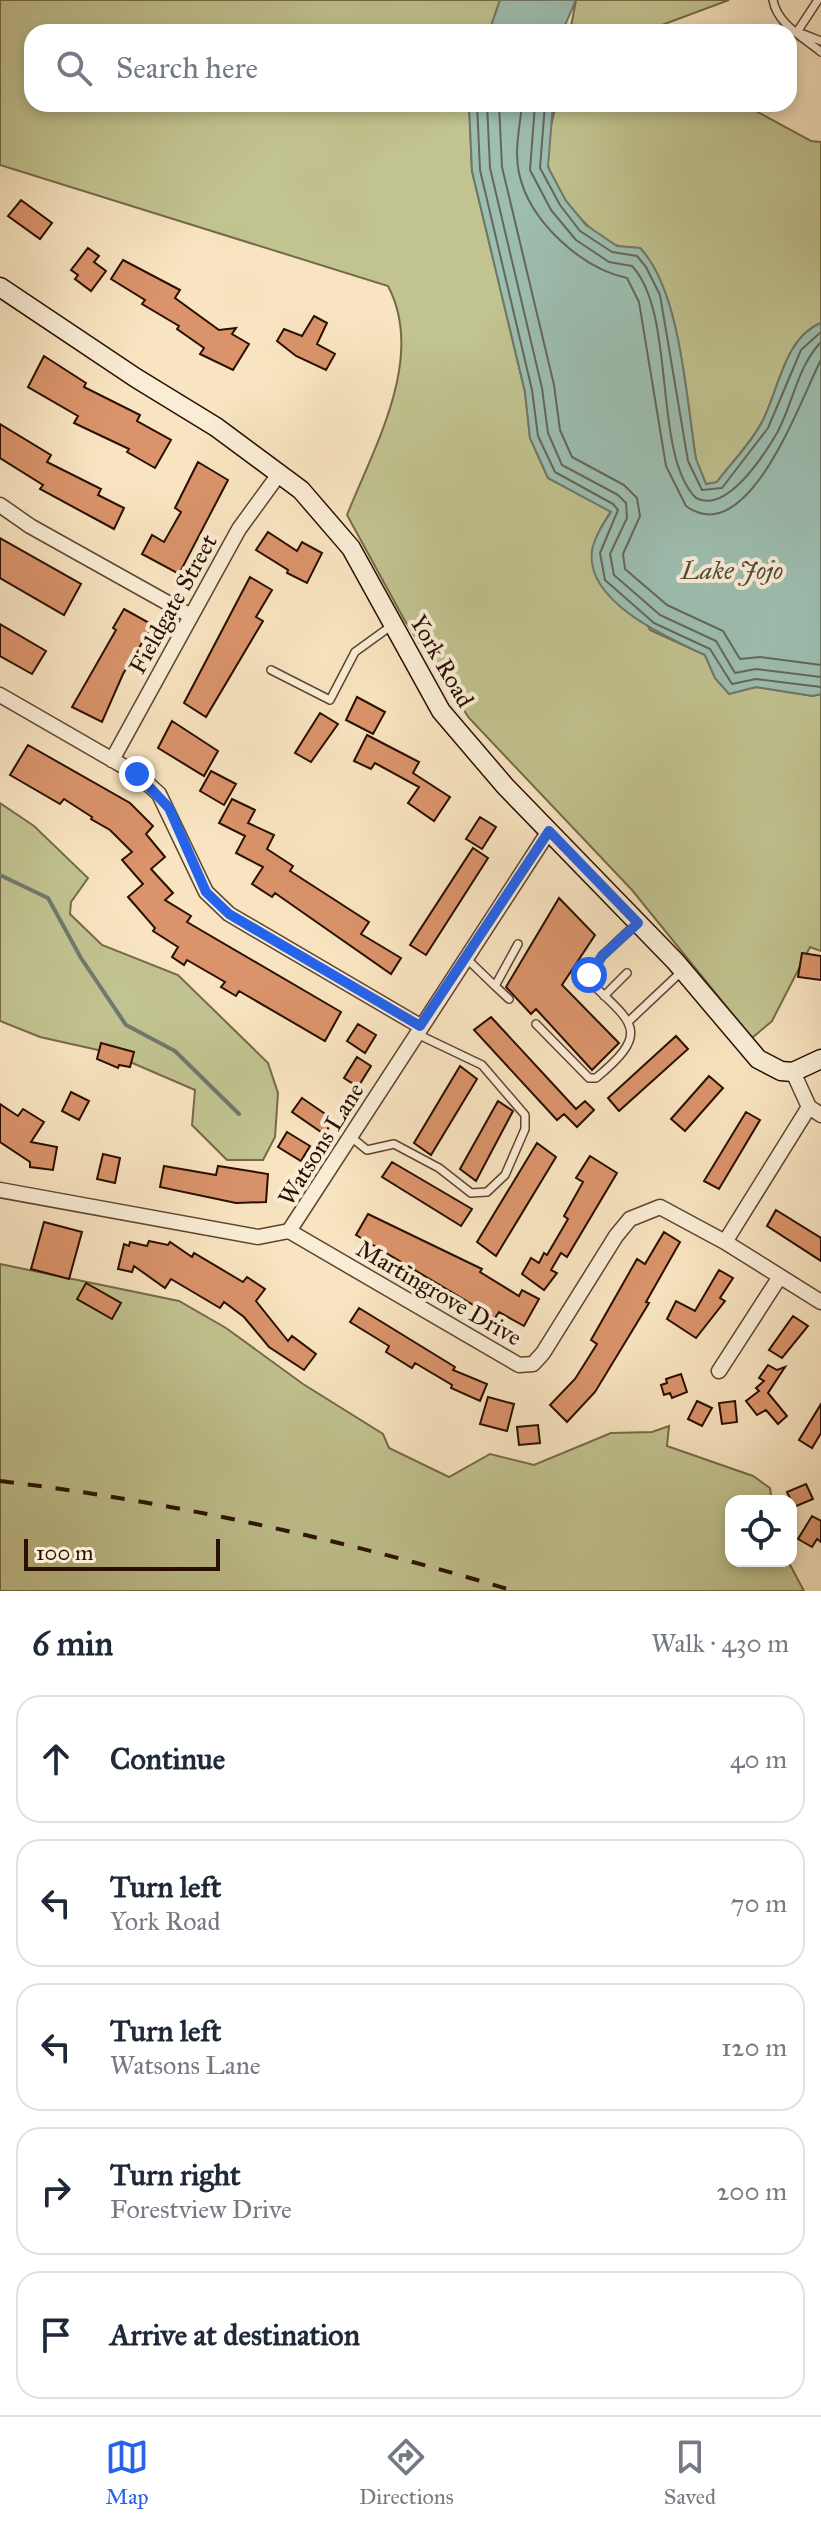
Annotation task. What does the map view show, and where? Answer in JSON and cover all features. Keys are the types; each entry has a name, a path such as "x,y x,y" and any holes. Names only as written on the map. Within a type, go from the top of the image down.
{"street":[{"name":"York Road","path":"0,287 216,427 301,490 333,523 351,548 441,711 485,765 683,971 758,1059 781,1071 793,1072"},
{"name":"Fieldgate Street","path":"112,760 239,529 279,474"},
{"path":"0,505 30,526 191,616"},
{"path":"0,695 137,774 159,794 169,808 206,892 229,914 418,1029"},
{"name":"Watsons Lane","path":"0,1190 258,1237 277,1236 289,1231 549,831"},
{"path":"821,1059 793,1072 815,1111 725,1242 821,1302"},
{"name":"Martingrove Drive","path":"289,1231 519,1365 533,1364 543,1353 630,1219 660,1207 725,1242"},
{"path":"719,1371 779,1278"}],"lane":[{"path":"773,0 775,11 789,24"},
{"path":"797,32 818,0"},
{"path":"797,32 821,41"},
{"path":"797,32 821,52"},
{"path":"271,670 330,700 355,652 393,624"},
{"path":"536,1024 589,1078 596,1078 627,1049 632,1032 629,1021 588,980 602,956 638,923"},
{"path":"495,986 518,944"},
{"path":"465,957 509,999"},
{"path":"629,1021 683,971"},
{"path":"604,996 627,973"},
{"path":"351,1137 367,1150 394,1144 439,1168 471,1193 487,1192 505,1175 525,1129 525,1115 482,1065 418,1029"}],"green space":[{"path":"0,0 500,0 492,24 24,24 24,112 469,112 472,171 525,392 530,438 548,478 611,511 600,529 650,630 705,655 715,678 729,694 756,687 813,696 821,694 821,951 810,947 772,1021 752,1038 632,890 469,718 405,621 347,515 382,432 399,372 401,343 398,314 388,286 0,165"},
{"path":"576,0 729,0 664,24 572,24"},
{"path":"554,112 758,112 811,141 821,142 821,323 809,330 791,352 762,422 716,483 706,484 696,460 680,348 665,291 654,267 640,248 615,245 605,240 574,212 557,188 548,166 549,135"},
{"path":"0,803 34,826 88,878 71,902 70,914 102,945 178,975 268,1063 278,1093 275,1137 263,1160 227,1160 192,1125 195,1090 107,1052 40,1037 0,1021"},
{"path":"0,1264 179,1301 226,1328 303,1384 383,1434 389,1448 449,1477 490,1454 534,1465 611,1433 652,1432 669,1426 667,1446 753,1476 770,1488 771,1495 725,1495 725,1567 791,1567 804,1591 0,1591"}],"water":[{"path":"500,0 576,0 566,24 492,24"},
{"name":"Lake Jojo","path":"469,112 552,112 548,167 566,201 586,225 617,246 640,248 654,267 665,291 680,347 696,459 706,484 717,482 752,438 768,409 791,352 809,330 821,323 821,694 813,696 756,687 729,694 715,678 705,655 632,616 602,586 593,569 592,551 597,535 611,512 548,478 530,438 525,392 472,171"}],"building":[{"path":"21,200 52,223 40,239 8,216"},
{"path":"88,248 99,256 94,262 106,271 91,291 75,279 78,275 71,270"},
{"path":"123,260 180,290 175,298 219,330 236,328 232,334 249,344 233,370 200,354 204,348 177,329 179,326 142,304 145,300 111,279"},
{"path":"314,316 327,323 317,344 335,354 326,370 296,356 277,341 284,329 302,336"},
{"path":"44,356 86,383 84,387 140,415 137,421 171,440 155,468 127,452 129,449 74,423 78,416 28,387"},
{"path":"0,424 51,455 47,462 101,489 98,495 124,508 114,529 40,489 43,485 0,458"},
{"path":"198,462 228,480 179,574 142,554 152,535 164,542 181,512 175,508"},
{"path":"268,532 297,551 302,542 322,553 307,583 287,573 288,570 256,550"},
{"path":"0,538 81,584 64,615 0,578"},
{"path":"250,577 272,590 256,617 263,621 206,717 184,703"},
{"path":"124,609 153,625 123,674 102,722 72,707 116,630 113,628"},
{"path":"0,624 46,651 32,674 0,656"},
{"path":"357,697 385,712 373,734 346,720"},
{"path":"320,713 338,724 311,762 295,753"},
{"path":"172,721 218,751 204,776 158,748"},
{"path":"367,735 419,762 413,773 450,797 434,821 408,803 419,787 375,763 371,769 354,761"},
{"path":"28,745 130,803 153,826 146,834 165,857 151,869 173,893 165,900 191,916 187,922 341,1012 325,1041 239,991 236,996 221,987 225,982 187,960 184,965 172,957 178,947 153,931 155,928 128,897 143,884 122,860 132,852 110,830 64,799 60,804 10,775"},
{"path":"211,771 236,784 224,805 200,791"},
{"path":"232,799 255,810 248,823 274,835 267,849 293,866 290,871 369,922 361,934 401,958 391,974 275,893 272,897 252,884 263,867 236,853 245,836 219,823"},
{"path":"480,817 496,827 482,849 466,839"},
{"path":"473,848 488,858 426,955 410,945"},
{"path":"559,898 595,935 562,985 619,1043 592,1070 536,1009 531,1014 506,987"},
{"path":"802,953 821,956 821,980 798,977"},
{"path":"491,1017 576,1109 585,1101 594,1110 577,1127 564,1114 557,1120 474,1030"},
{"path":"358,1024 376,1035 365,1053 347,1041"},
{"path":"676,1036 688,1049 619,1111 608,1098"},
{"path":"101,1043 134,1052 130,1067 119,1065 118,1068 97,1059"},
{"path":"357,1057 371,1066 358,1087 344,1078"},
{"path":"460,1066 477,1079 431,1155 414,1143"},
{"path":"709,1076 723,1088 685,1131 671,1119"},
{"path":"71,1092 89,1101 79,1120 62,1111"},
{"path":"302,1098 334,1120 324,1134 292,1112"},
{"path":"498,1101 513,1111 476,1181 460,1169"},
{"path":"0,1104 18,1116 23,1109 44,1122 31,1142 57,1147 53,1170 30,1167 30,1162 0,1142"},
{"path":"746,1112 760,1120 719,1189 704,1181"},
{"path":"287,1132 310,1146 301,1161 278,1147"},
{"path":"537,1143 556,1157 496,1256 477,1242"},
{"path":"103,1154 120,1158 115,1183 97,1179"},
{"path":"590,1156 617,1173 567,1257 561,1253 551,1270 557,1273 544,1290 522,1274 531,1258 539,1263 544,1253 547,1255 568,1219 564,1216 583,1182 576,1178"},
{"path":"392,1162 472,1209 461,1226 382,1177"},
{"path":"164,1166 216,1175 218,1166 268,1174 266,1202 236,1203 160,1187"},
{"path":"776,1210 821,1238 821,1261 767,1226"},
{"path":"368,1214 482,1269 480,1272 519,1296 522,1290 539,1299 524,1326 499,1312 495,1318 356,1235"},
{"path":"44,1222 82,1232 69,1279 31,1269"},
{"path":"664,1232 680,1242 646,1302 649,1303 595,1392 567,1422 550,1405 575,1379 597,1344 591,1340 637,1259 645,1264"},
{"path":"149,1241 168,1245 170,1242 192,1257 194,1253 243,1282 247,1277 265,1289 256,1301 288,1341 292,1336 316,1354 304,1370 269,1347 244,1317 224,1302 220,1308 171,1279 165,1288 134,1266 132,1272 118,1269 124,1244 129,1246 130,1242 147,1246"},
{"path":"719,1270 733,1278 720,1298 725,1301 696,1338 667,1319 676,1301 695,1311"},
{"path":"86,1283 121,1303 112,1319 77,1299"},
{"path":"359,1308 455,1367 453,1370 487,1384 480,1401 451,1388 452,1385 415,1363 412,1368 386,1352 389,1346 350,1322"},
{"path":"793,1316 808,1326 782,1358 769,1350"},
{"path":"768,1365 777,1370 785,1367 768,1393 787,1416 778,1424 766,1410 757,1415 746,1401 759,1391 756,1388 764,1381 759,1378"},
{"path":"681,1374 687,1392 672,1398 670,1393 664,1395 661,1385 667,1383 666,1379"},
{"path":"488,1397 514,1404 507,1431 480,1424"},
{"path":"697,1401 712,1408 702,1426 688,1419"},
{"path":"735,1401 737,1422 722,1424 719,1403"},
{"path":"821,1404 821,1433 812,1448 799,1440"},
{"path":"538,1425 540,1443 519,1445 517,1427"},
{"path":"806,1484 813,1499 797,1506 797,1495 788,1495 787,1492"},
{"path":"812,1516 821,1521 821,1542 817,1539 812,1547 798,1539"}],"waterway":[{"path":"0,875 48,898 81,958 126,1025 175,1051 239,1114"}],"railway":[{"path":"0,1481 130,1500 259,1525 387,1555 514,1591"}],"route":[{"path":"137,774 169,808 206,892 229,914 420,1026 549,831 638,923 602,956 589,975"}]}
